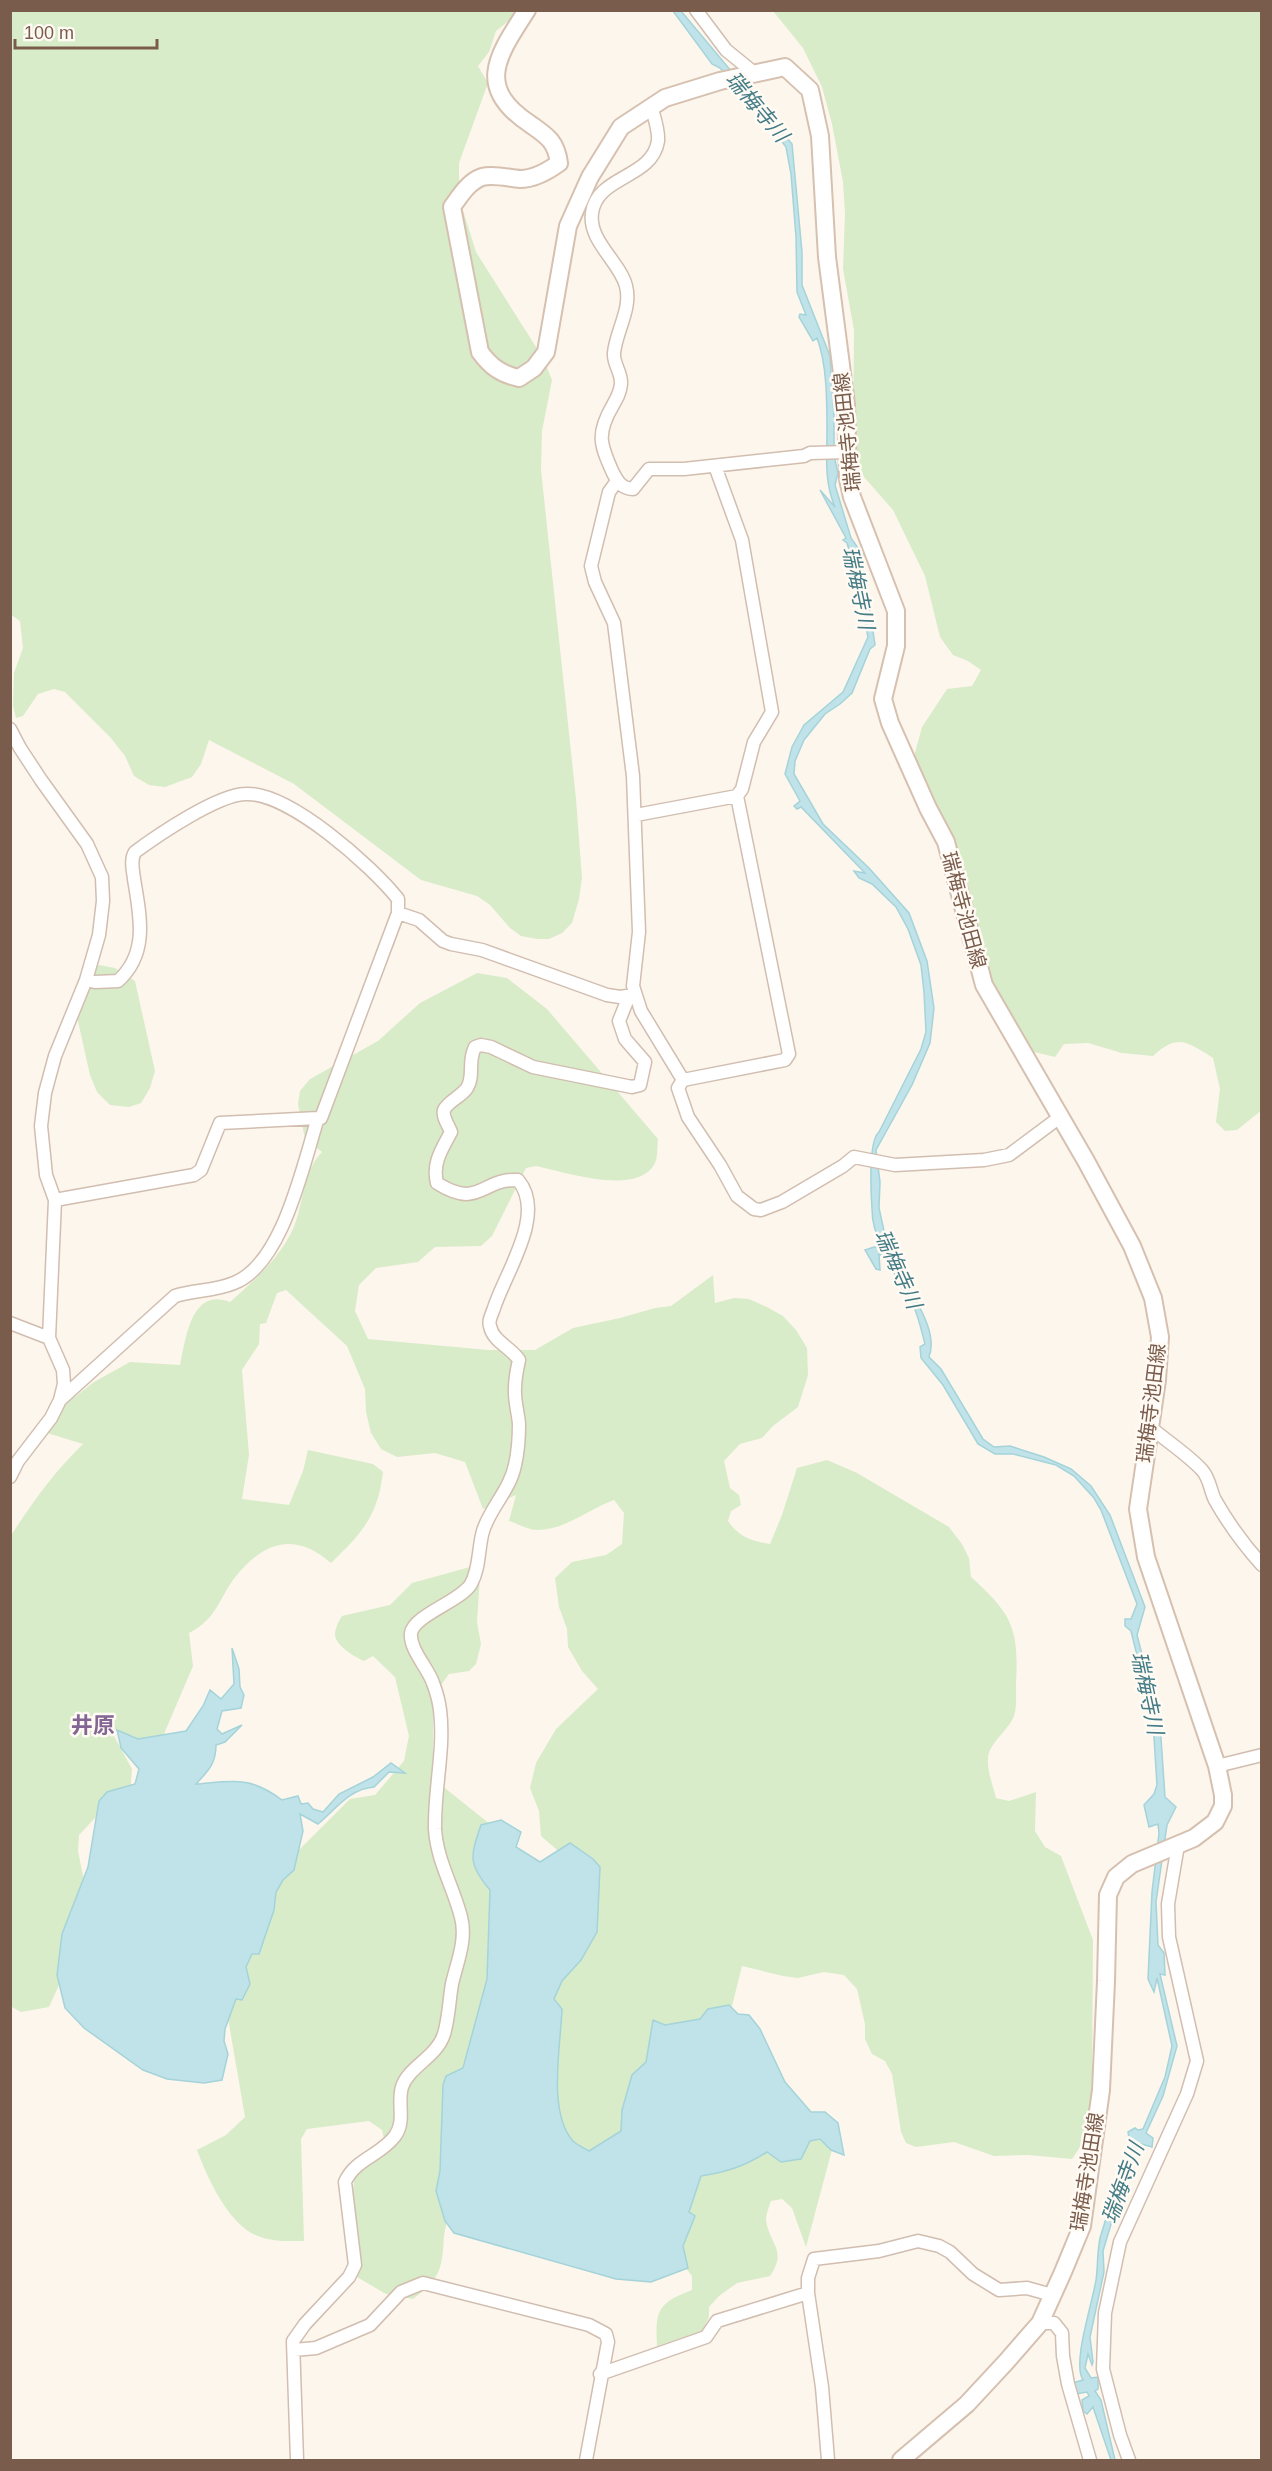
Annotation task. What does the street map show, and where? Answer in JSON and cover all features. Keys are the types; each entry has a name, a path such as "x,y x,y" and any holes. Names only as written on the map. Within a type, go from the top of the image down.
{"main road":[{"name":"瑞梅寺池田線","path":"527,10 496,61 495,86 506,103 521,118 544,134 557,147 559,163 547,172 523,179 504,176 482,177 465,189 452,207 480,352 489,364 504,375 519,378 534,368 546,351 568,226 590,177 621,127 651,105 665,98 753,72 784,67 810,90 820,136 827,257 846,404 848,479 852,496 896,611 896,646 883,699 890,723 946,842 984,985 1086,1161 1132,1246 1153,1298 1160,1337 1151,1430 1138,1509 1146,1557 1217,1766 1223,1795 1221,1814 1203,1833 1132,1863 1116,1877 1111,1885 1106,1904 1106,1981 1101,2090 1082,2226 1040,2323 967,2404 901,2460"}],"street":[{"path":"696,10 726,50 753,72"},
{"path":"651,105 658,142 648,161 636,172 605,189 592,213 595,230 626,286 628,300 614,355 621,381 620,393 600,433 605,456 617,482 625,488 633,489 649,469 715,466 817,453 849,452"},
{"path":"636,815 737,796 742,789 754,742 772,712 742,540 715,466"},
{"path":"297,2460 293,2341 305,2324 349,2277 355,2265 345,2182 349,2173 361,2161 386,2145 396,2135 402,2112 401,2088 405,2080 437,2048 444,2036 450,2011 452,1986 463,1940 462,1918 439,1858 435,1829 441,1730 440,1708 433,1683 411,1634 414,1627 432,1611 455,1599 470,1586 474,1577 484,1527 506,1491 515,1467 519,1424 514,1389 519,1360 497,1339 489,1324 497,1298 520,1248 526,1223 527,1199 524,1188 518,1180 508,1179 469,1195 452,1193 437,1183 434,1172 437,1159 451,1132 443,1114 445,1108 468,1086 471,1074 469,1058 475,1047 481,1045 491,1047 534,1067 632,1088 640,1085 645,1062 625,1039 619,1021 632,996 639,932 635,865 636,815 614,622 595,582 591,566 609,492 617,482"},
{"path":"10,729 25,756 87,844 102,878 99,935 86,980 55,1056 45,1093 41,1126 46,1175 55,1200 49,1338 63,1370 64,1384 60,1400 51,1418 18,1461 10,1477"},
{"path":"55,1200 194,1175 201,1170 220,1123 321,1118 398,913 398,899 378,876 312,821 271,799 254,794 235,796 193,815 135,852 132,862 141,922 138,953 118,981 86,980"},
{"path":"737,796 789,1054 785,1060 683,1080 678,1088 688,1117 716,1158 737,1196 754,1209 761,1210 782,1202 843,1166 854,1157 887,1164 962,1162 1009,1155 1060,1117"},
{"path":"398,913 418,920 443,941 451,944 482,950 607,995 632,996"},
{"path":"632,996 683,1080"},
{"path":"60,1400 175,1296 236,1283 253,1272 271,1250 285,1219 318,1118"},
{"path":"10,1323 49,1338"},
{"path":"1151,1430 1203,1471 1209,1480 1211,1493 1235,1532 1262,1565"},
{"path":"1217,1766 1262,1755"},
{"path":"1129,2460 1119,2435 1103,2369 1105,2313 1120,2242 1187,2094 1197,2061 1169,1937 1168,1904 1178,1845"},
{"path":"828,2460 822,2386 808,2293 808,2278 814,2259 879,2251 918,2241 939,2246 950,2252 973,2274 999,2290 1027,2288 1052,2295"},
{"path":"294,2350 316,2348 370,2325 401,2292 423,2283 589,2325 606,2334 608,2342 600,2374 586,2460"},
{"path":"600,2374 706,2337 717,2320 808,2293"},
{"path":"1040,2323 1054,2324 1062,2333 1068,2384 1090,2460"}],"green space":[{"path":"10,11 521,11 496,31 489,52 478,66 488,83 459,163 459,198 476,252 543,358 552,380 542,431 541,470 576,799 582,878 572,923 562,933 549,939 521,936 510,928 490,905 477,896 421,880 294,784 209,740 201,764 192,777 165,787 149,785 134,776 125,756 110,737 65,692 54,689 38,694 23,716 16,718 13,706 14,673 23,648 20,621 10,614"},
{"path":"773,11 1261,11 1262,1110 1237,1130 1225,1131 1216,1122 1220,1089 1213,1058 1196,1048 1183,1042 1176,1042 1169,1044 1153,1056 1122,1053 1088,1043 1064,1044 1055,1057 1030,1051 973,979 965,886 913,760 922,727 947,689 972,686 981,670 953,655 940,637 925,576 893,510 864,477 853,447 854,330 843,269 845,213 843,182 822,87 803,48"},
{"path":"99,965 115,968 135,981 155,1071 150,1088 141,1103 129,1107 110,1105 97,1092 90,1075 75,1008 88,969"},
{"path":"477,973 507,978 547,1009 658,1139 656,1161 646,1173 633,1179 618,1180 582,1177 536,1166 526,1168 492,1236 481,1246 435,1247 418,1262 376,1268 359,1285 355,1311 368,1339 488,1350 535,1350 573,1328 671,1306 713,1275 715,1303 734,1298 749,1299 783,1316 796,1330 807,1348 808,1375 798,1407 773,1426 762,1438 740,1444 724,1461 730,1488 739,1495 741,1505 731,1511 728,1521 746,1537 770,1544 797,1468 827,1460 857,1473 949,1527 969,1558 971,1577 996,1601 1010,1623 1016,1649 1016,1709 1011,1721 989,1753 990,1778 996,1798 1009,1801 1036,1792 1035,1831 1045,1847 1061,1856 1093,1940 1092,2090 1084,2141 1072,2159 1028,2155 994,2156 954,2142 916,2147 906,2143 901,2132 892,2074 885,2061 872,2054 865,2039 865,2024 857,1989 844,1975 824,1972 798,1978 742,1966 727,2026 621,2151 581,2161 550,2128 540,2002 585,1874 541,1836 539,1811 530,1788 536,1763 556,1729 598,1689 582,1671 568,1647 567,1629 559,1607 555,1578 572,1562 606,1555 622,1544 624,1513 614,1500 558,1527 531,1529 509,1521 516,1495 483,1509 465,1462 435,1453 397,1457 381,1449 371,1433 366,1412 365,1389 347,1346 286,1290 277,1293 266,1323 260,1324 259,1344 242,1370 249,1455 242,1499 289,1505 303,1471 308,1450 373,1464 383,1472 373,1512 360,1533 331,1563 318,1553 293,1544 269,1548 247,1564 230,1584 212,1614 189,1633 193,1666 161,1741 128,1743 108,1725 132,1769 130,1797 110,1802 79,1835 78,1851 85,1886 64,1974 49,2007 21,2012 10,2006 10,1537 44,1488 83,1444 44,1432 57,1411 94,1382 130,1362 180,1365 188,1329 199,1308 217,1299 230,1302 273,1260 293,1229 307,1179 315,1160 322,1152 305,1139 298,1104 300,1091 310,1079 378,1041 420,1003"},
{"path":"470,1567 480,1576 477,1622 481,1644 476,1664 469,1671 449,1674 441,1685 433,1707 433,1750 441,1785 500,1832 497,1960 444,2236 441,2265 435,2279 413,2299 386,2294 357,2277 349,2249 354,2180 384,2139 382,2130 369,2121 307,2129 301,2139 304,2241 269,2239 247,2231 220,2199 197,2150 226,2135 245,2117 223,1989 288,1861 350,1799 375,1795 404,1761 409,1736 395,1677 373,1656 364,1661 342,1647 335,1635 338,1622 342,1616 390,1605 412,1583"},
{"path":"814,2135 833,2146 806,2247 792,2208 782,2199 771,2201 766,2220 776,2247 777,2260 770,2276 737,2283 719,2296 709,2307 709,2317 702,2331 657,2346 657,2324 661,2309 672,2299 692,2290 692,2276 680,2261 688,2191 705,2167"}],"water":[{"name":"瑞梅寺川","path":"673,11 681,11 792,144 802,252 802,285 830,356 834,456 838,473 835,485 851,538 863,555 858,553 866,584 875,645 870,649 852,693 825,714 804,740 795,761 794,774 823,824 869,868 909,913 927,961 934,1008 930,1043 912,1085 876,1150 880,1182 879,1208 886,1240 892,1243 900,1271 924,1315 931,1344 929,1357 941,1369 983,1439 994,1447 1010,1446 1044,1457 1071,1469 1091,1486 1110,1515 1145,1607 1137,1635 1160,1724 1165,1797 1176,1807 1167,1825 1156,1902 1158,1945 1164,1953 1165,1975 1160,1974 1177,2046 1163,2096 1146,2133 1153,2138 1152,2147 1141,2144 1128,2170 1117,2216 1112,2221 1103,2251 1104,2272 1090,2337 1093,2362 1092,2365 1088,2354 1085,2368 1091,2378 1098,2377 1098,2389 1095,2391 1101,2400 1115,2460 1111,2460 1093,2407 1087,2414 1083,2411 1082,2400 1089,2396 1087,2392 1076,2394 1072,2383 1083,2380 1080,2372 1081,2347 1096,2280 1100,2238 1120,2177 1135,2142 1129,2138 1128,2132 1135,2128 1143,2129 1165,2077 1172,2046 1157,1978 1154,1992 1148,1979 1152,1892 1159,1833 1158,1824 1149,1827 1144,1805 1154,1794 1157,1785 1153,1721 1131,1631 1125,1626 1125,1619 1131,1619 1137,1604 1101,1510 1094,1498 1074,1476 1056,1465 1013,1454 995,1454 978,1444 943,1385 921,1358 920,1347 925,1344 911,1300 893,1280 896,1279 894,1272 885,1258 879,1254 880,1270 876,1269 865,1250 880,1248 882,1245 872,1214 873,1145 921,1049 926,1032 921,965 908,929 896,907 872,884 859,878 854,871 865,873 801,807 797,809 794,806 800,801 785,774 792,747 804,725 843,692 868,637 858,580 847,543 843,540 846,538 820,490 835,507 828,479 823,359 817,338 813,341 799,317 800,314 806,315 797,292 796,237 791,174 786,147 753,103 720,68 712,64"},
{"path":"232,1648 239,1669 240,1687 244,1695 241,1708 222,1711 217,1729 222,1734 242,1725 225,1742 216,1745 213,1762 196,1784 231,1781 251,1784 271,1792 282,1800 298,1796 301,1804 308,1803 313,1809 323,1812 339,1794 373,1777 391,1763 405,1773 389,1772 374,1787 350,1796 318,1824 300,1814 303,1831 294,1870 283,1880 276,1892 274,1910 259,1954 252,1954 246,1967 250,1984 242,2000 236,1999 225,2029 224,2041 228,2054 222,2080 204,2083 167,2079 143,2070 84,2028 65,2008 57,1975 62,1934 88,1867 99,1801 107,1792 135,1784 139,1769 121,1748 117,1730 138,1739 186,1731 203,1706 210,1690 221,1699 234,1684"},
{"path":"501,1820 521,1832 516,1847 540,1862 570,1843 593,1859 600,1867 597,1932 581,1960 562,1981 554,1999 562,2009 557,2077 560,2113 573,2141 589,2151 621,2131 622,2110 632,2075 646,2062 653,2020 665,2025 700,2019 708,2009 729,2005 738,2014 749,2015 760,2029 785,2082 811,2112 825,2112 838,2123 844,2155 831,2150 820,2139 810,2141 801,2159 781,2162 767,2152 736,2168 701,2176 689,2212 695,2216 683,2246 688,2268 651,2282 616,2279 454,2233 445,2221 436,2191 440,2171 443,2085 446,2076 463,2068 487,1979 490,1890 478,1873 473,1853 481,1825"}],"district":[{"name":"井原","path":"93,1725"}]}
